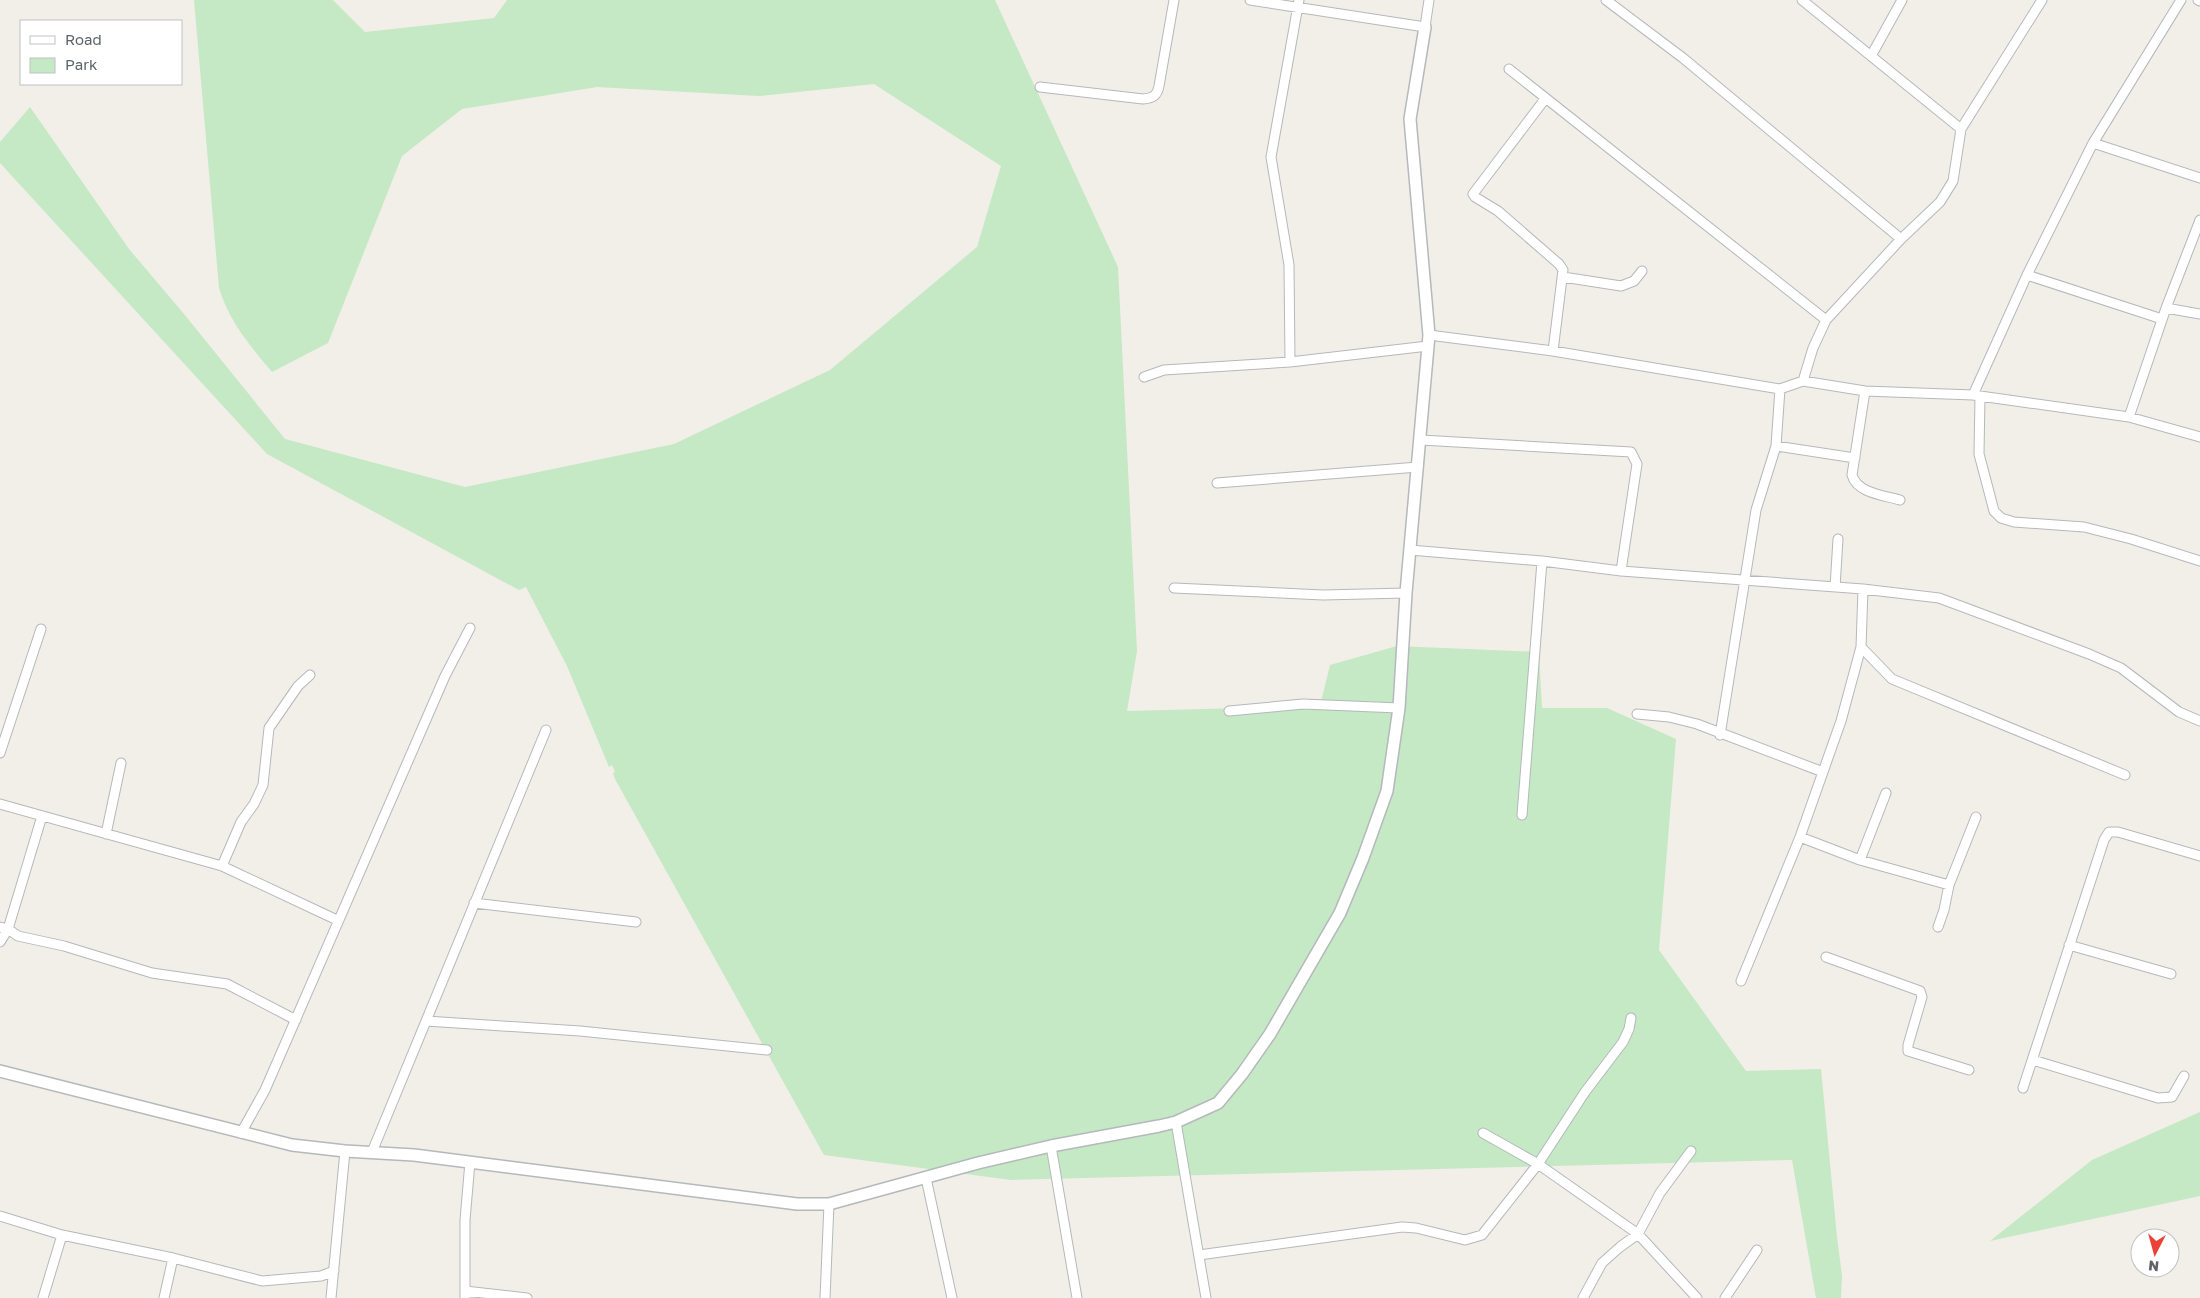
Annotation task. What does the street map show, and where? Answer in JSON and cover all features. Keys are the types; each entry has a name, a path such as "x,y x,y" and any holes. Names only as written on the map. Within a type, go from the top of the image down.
{"street":[{"path":"1040,88 1143,99 1152,98 1158,92 1160,86 1174,0"},
{"path":"1250,0 1298,4 1425,27"},
{"path":"0,1071 292,1145 470,1162 797,1204 829,1204 978,1163 1051,1146 1176,1122 1218,1103 1242,1074 1270,1034 1340,913 1363,858 1387,791 1399,708 1406,593 1421,440 1428,341 1410,119 1429,0"},
{"path":"1606,0 1684,58 1901,239"},
{"path":"1802,0 1961,129"},
{"path":"1871,56 1902,0"},
{"path":"1803,381 1812,348 1826,320 1901,239 1940,202 1953,181 1961,129 2042,0"},
{"path":"2179,1 2093,143 2027,276 1976,396 1979,454 1994,511 2001,518 2014,522 2084,528 2140,541 2200,561"},
{"path":"1290,362 1289,265 1271,157 1298,4"},
{"path":"1509,69 1826,320"},
{"path":"1545,98 1473,194 1498,211 1559,264 1563,270 1553,350"},
{"path":"2093,143 2200,178"},
{"path":"2129,417 2162,319 2200,220"},
{"path":"1563,277 1621,286 1634,281 1642,271"},
{"path":"2027,276 2162,319"},
{"path":"2166,308 2200,314"},
{"path":"1144,378 1164,370 1290,362 1428,341 1553,350 1780,389 1803,381 1865,391 1976,396 2129,417 2200,438"},
{"path":"1720,734 1756,510 1776,446 1780,389"},
{"path":"1865,391 1852,474 1854,482 1864,490 1900,500"},
{"path":"1421,440 1631,452 1637,464 1621,571"},
{"path":"1776,446 1855,458"},
{"path":"1217,483 1418,467"},
{"path":"1835,587 1838,539"},
{"path":"1410,550 1542,561 1621,571 1863,589 1938,598 2089,654 2120,668 2179,712 2200,721"},
{"path":"1522,815 1542,561"},
{"path":"1174,588 1323,595 1406,593"},
{"path":"1741,980 1800,837 1841,721 1861,647 1863,589"},
{"path":"241,1133 265,1090 337,920 445,676 470,628"},
{"path":"0,753 41,629"},
{"path":"1861,647 1892,679 2125,775"},
{"path":"222,866 240,822 254,804 263,785 269,728 298,686 310,675"},
{"path":"1229,711 1303,704 1399,708"},
{"path":"1637,714 1678,719 1697,724 1823,772"},
{"path":"372,1152 546,730"},
{"path":"106,834 121,763"},
{"path":"1860,860 1886,793"},
{"path":"0,804 222,866 337,920"},
{"path":"0,942 42,816"},
{"path":"1938,928 1949,885 1976,817"},
{"path":"2023,1088 2104,840 2109,832 2118,832 2200,856"},
{"path":"1800,837 1860,860 1949,885"},
{"path":"474,903 636,922"},
{"path":"4,928 18,936 64,946 152,973 227,984 296,1020"},
{"path":"2069,945 2171,974"},
{"path":"1826,957 1920,991 1922,997 1908,1045 1908,1051 1969,1070"},
{"path":"1199,1255 1402,1227 1416,1228 1457,1239 1474,1238 1482,1235 1538,1164 1585,1092 1623,1042 1631,1018"},
{"path":"426,1021 580,1032 767,1050"},
{"path":"2032,1060 2158,1098 2172,1097 2184,1076"},
{"path":"1176,1122 1206,1298"},
{"path":"1483,1134 1538,1164 1638,1234 1697,1298"},
{"path":"1051,1146 1077,1298"},
{"path":"331,1298 345,1151"},
{"path":"1583,1298 1602,1264 1620,1247 1638,1234 1660,1193 1691,1151"},
{"path":"470,1162 465,1220 465,1295 526,1298"},
{"path":"926,1178 952,1298"},
{"path":"825,1298 829,1204"},
{"path":"0,1216 62,1235 173,1258 262,1281 320,1276 334,1271"},
{"path":"43,1298 62,1235"},
{"path":"1726,1298 1757,1250"},
{"path":"164,1298 173,1258"}],"green space":[{"path":"194,0 333,0 365,32 494,18 507,0 995,0 1118,267 1137,651 1127,711 1320,706 1330,665 1397,646 1539,652 1542,708 1607,708 1676,739 1659,950 1746,1071 1821,1069 1842,1276 1841,1298 1816,1298 1792,1160 1011,1180 824,1155 615,779 613,773 615,772 612,765 609,767 567,666 526,587 519,590 267,454 0,163 0,142 30,107 129,249 285,439 465,487 674,444 830,370 977,247 1001,166 874,84 759,96 597,87 462,109 402,156 328,343 272,372 248,343 234,322 219,288"},
{"path":"2200,1112 2200,1196 1990,1241 2092,1160"}]}
